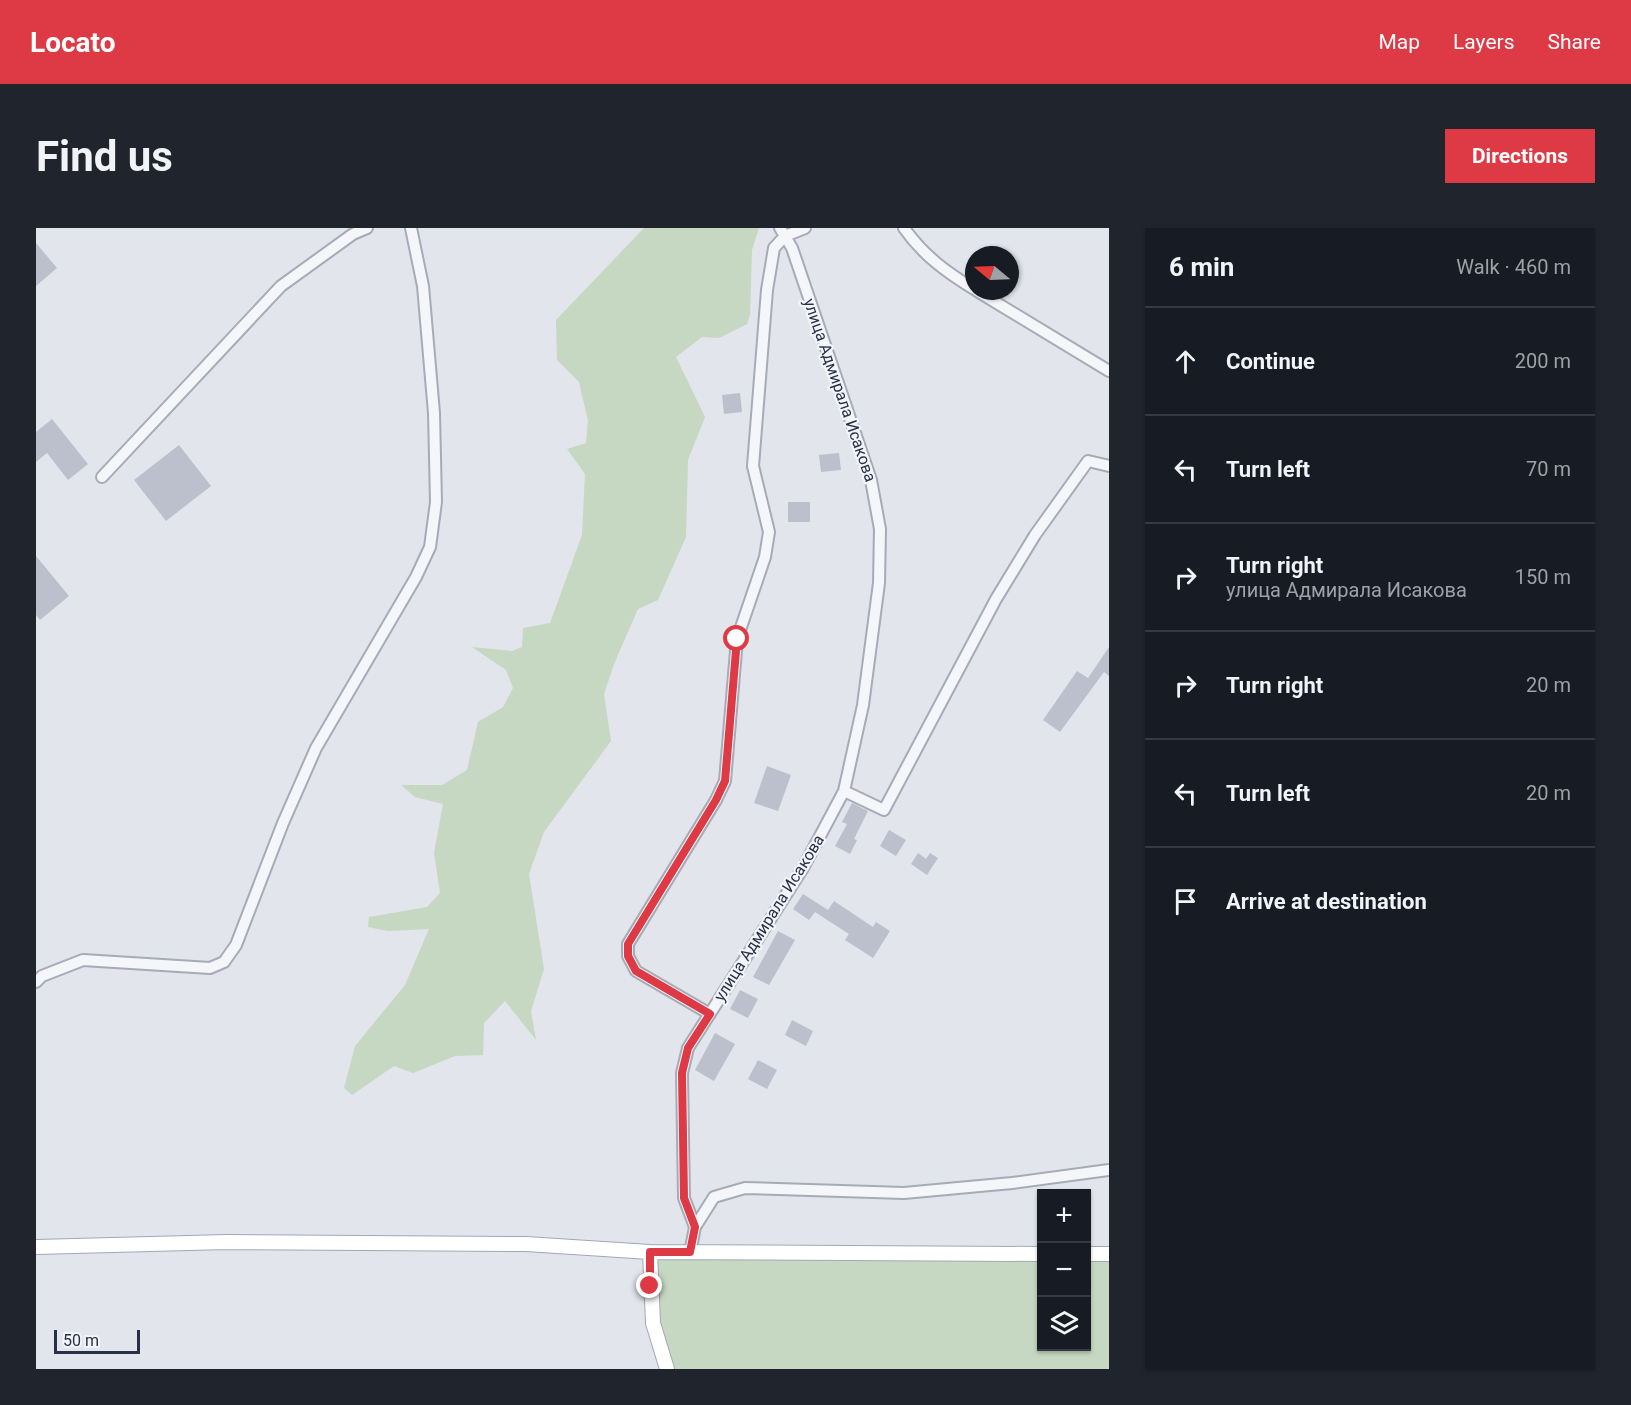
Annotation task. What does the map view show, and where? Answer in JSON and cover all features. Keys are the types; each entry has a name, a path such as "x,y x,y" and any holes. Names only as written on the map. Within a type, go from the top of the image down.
{"main road":[{"path":"36,1247 227,1242 526,1244 650,1252 1037,1254"},
{"path":"650,1252 653,1323 667,1369"},
{"path":"1091,1254 1109,1254"}],"street":[{"path":"102,477 281,286 350,231 367,228"},
{"path":"36,982 42,976 83,960 210,968 224,962 236,945 283,823 316,748 416,577 430,547 435,502 434,413 423,286 411,228"},
{"path":"710,1014 636,971 628,956 628,944 716,800 725,781 737,639 765,557 770,532 753,466 767,290 774,248 782,232 805,228"},
{"path":"904,228 920,250 949,274 965,283"},
{"name":"улица Адмирала Исакова","path":"695,1227 684,1198 682,1073 688,1048 803,868 844,791 863,705 879,583 880,529 872,480 792,248 782,232"},
{"path":"992,300 1109,371"},
{"path":"844,791 884,810 990,609 1035,535 1088,461 1109,466"},
{"path":"690,1252 695,1227 714,1197 745,1188 904,1193 1012,1183 1109,1170"}],"green space":[{"path":"644,228 759,228 752,250 750,315 747,324 719,338 702,337 676,357 705,417 688,460 686,537 658,600 638,609 614,664 604,694 611,741 544,832 529,874 544,969 531,1011 536,1040 505,1001 484,1023 483,1055 455,1056 413,1073 394,1066 352,1095 344,1088 355,1046 405,985 429,929 388,931 368,927 369,917 427,907 440,893 434,853 443,804 415,797 401,785 442,785 467,770 478,722 503,707 513,688 506,670 472,647 512,651 522,647 523,628 550,623 582,535 585,474 567,449 586,443 588,421 579,382 557,360 556,320"},
{"path":"653,1256 1037,1258 1037,1351 1091,1351 1091,1258 1109,1258 1109,1369 670,1369 656,1322"}],"building":[{"path":"36,243 57,268 36,286"},
{"path":"740,393 742,412 724,414 722,395"},
{"path":"52,419 88,464 68,480 47,453 36,462 36,432"},
{"path":"179,445 211,486 166,521 134,480"},
{"path":"839,453 841,470 821,472 819,455"},
{"path":"788,502 810,502 810,522 788,522"},
{"path":"36,556 69,596 40,620 36,615"},
{"path":"1109,647 1109,676 1104,672 1060,732 1043,720 1077,671 1088,678"},
{"path":"767,766 791,775 778,811 754,803"},
{"path":"852,803 868,811 854,839 857,840 850,854 835,846 847,824 842,822"},
{"path":"889,830 906,840 896,856 880,846"},
{"path":"918,853 926,859 930,853 938,858 927,875 911,864"},
{"path":"803,894 828,910 834,901 873,927 876,922 890,931 873,958 845,940 849,934 815,912 809,920 793,909"},
{"path":"778,931 795,940 769,985 753,977"},
{"path":"740,990 758,999 748,1018 730,1009"},
{"path":"792,1020 813,1031 806,1046 785,1035"},
{"path":"715,1033 735,1044 714,1081 695,1070"},
{"path":"758,1060 777,1070 767,1089 748,1079"}],"route":[{"path":"650,1286 650,1252 690,1252 695,1227 684,1198 682,1073 688,1048 710,1014 636,971 628,956 628,944 716,800 725,781 728,763 730,696 737,639"}]}
